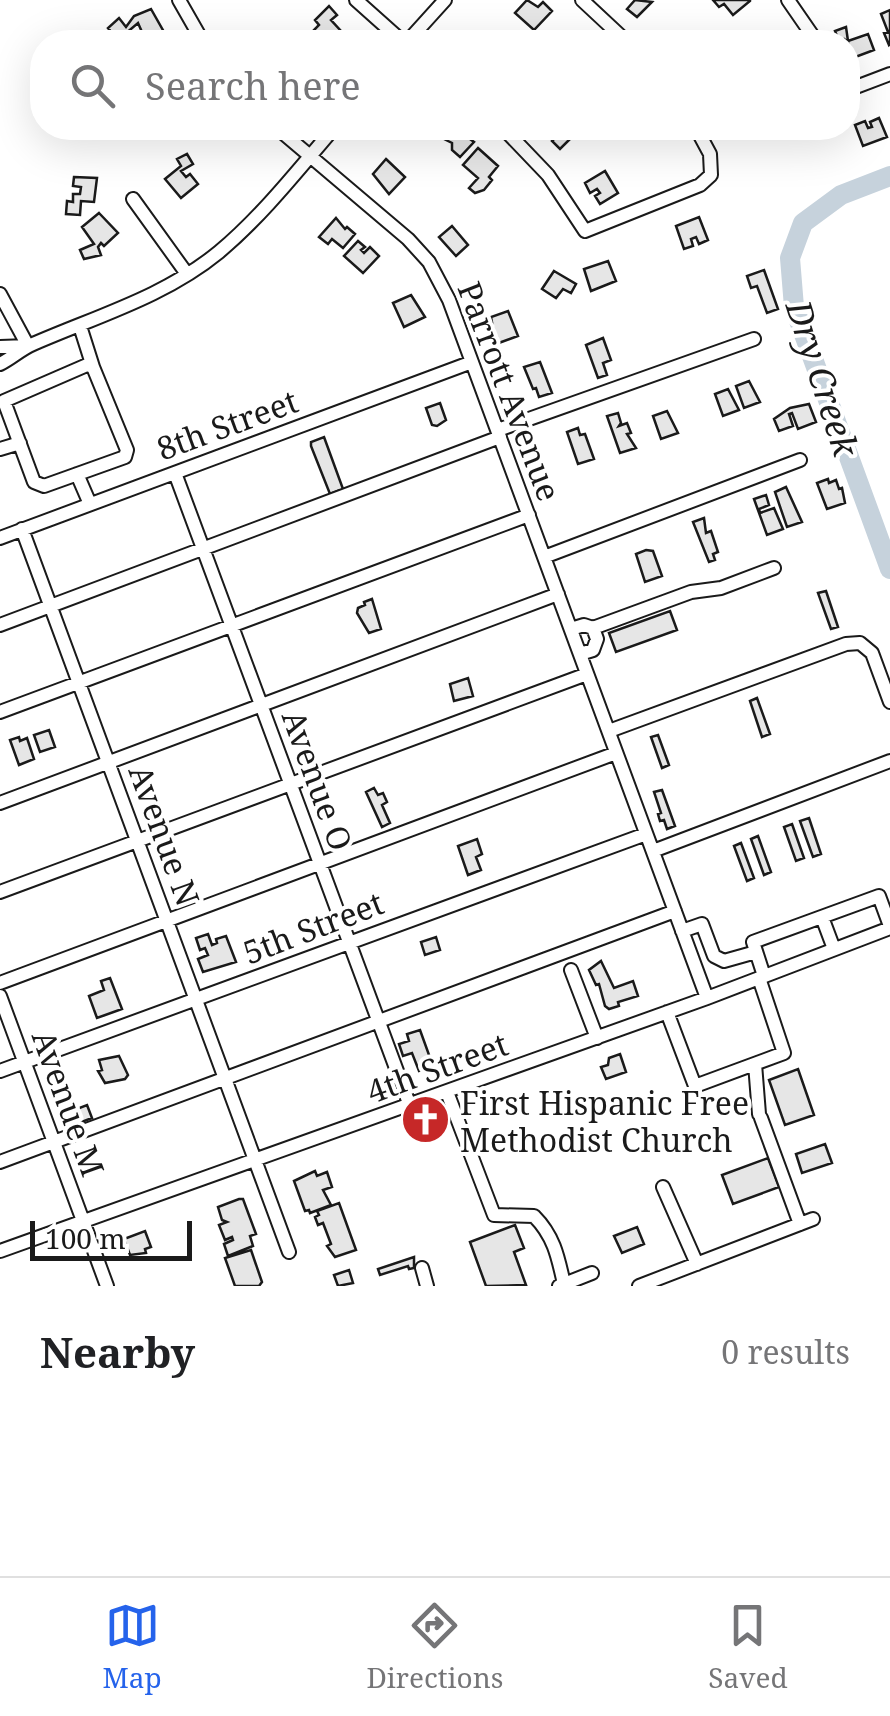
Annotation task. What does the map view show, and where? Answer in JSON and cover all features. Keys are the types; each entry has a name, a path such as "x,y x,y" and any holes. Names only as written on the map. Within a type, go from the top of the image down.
{"street":[{"path":"179,0 196,30"},
{"path":"356,0 391,30"},
{"path":"416,30 445,0"},
{"path":"582,0 614,30"},
{"path":"788,0 809,30"},
{"path":"860,85 890,74"},
{"name":"Parrott Avenue","path":"291,140 408,238 429,262 449,300 707,998"},
{"path":"0,364 28,346 144,299 187,274 248,224 323,140"},
{"path":"514,140 548,175 585,232 700,185 711,175 712,166 702,140"},
{"path":"133,199 187,274"},
{"path":"0,294 28,346"},
{"path":"80,326 127,450 125,457 44,486 34,482 4,400 87,365 93,366"},
{"path":"0,625 754,339"},
{"path":"0,347 28,346"},
{"name":"8th Street","path":"1,533 22,530 472,362"},
{"path":"0,449 20,443"},
{"path":"544,557 800,460"},
{"name":"Avenue O","path":"175,472 410,1106"},
{"path":"78,474 90,504"},
{"path":"0,712 529,515"},
{"name":"Avenue N","path":"22,530 289,1252"},
{"path":"571,629 584,624 593,628 692,592 721,588 774,568"},
{"path":"0,803 558,594"},
{"path":"580,654 593,650 597,639 593,628"},
{"path":"609,732 846,644 860,643 872,652 890,702"},
{"path":"0,892 587,674"},
{"path":"0,983 616,753"},
{"path":"653,852 890,761"},
{"name":"5th Street","path":"0,1071 646,834"},
{"path":"667,1012 695,1086 784,1053 753,942 879,896 890,927"},
{"path":"0,1162 675,911"},
{"path":"822,917 834,950"},
{"path":"682,931 702,924 714,956 724,961 756,952"},
{"name":"4th Street","path":"0,1251 707,998 890,927"},
{"path":"571,970 597,1038"},
{"name":"Avenue M","path":"0,996 107,1286"},
{"path":"639,1286 806,1222 760,1116 755,1064"},
{"path":"447,1092 494,1215 534,1216 547,1229 556,1249 561,1285 592,1274"},
{"path":"662,1187 697,1264"},
{"path":"422,1268 428,1286"}],"building":[{"path":"527,0 538,7 543,2 552,11 534,30 515,13"},
{"path":"635,0 652,2 637,17 627,9"},
{"path":"713,0 750,1 733,15 724,4 719,7"},
{"path":"329,6 337,15 331,20 340,30 314,30 319,25 315,20"},
{"path":"151,9 163,30 141,30 138,23 130,30 108,28 119,18 126,27 134,16"},
{"path":"890,10 890,44 889,45 881,14"},
{"path":"868,34 874,50 860,55 860,37"},
{"path":"879,118 887,137 863,146 860,123 865,121 868,128 872,127 870,122"},
{"path":"446,140 474,142 460,157 452,150 452,143"},
{"path":"553,140 569,140 560,149"},
{"path":"478,148 498,166 484,190 475,193 469,188 478,178 463,165"},
{"path":"187,154 193,164 181,171 186,177 190,174 198,184 181,198 165,179 181,166 177,159"},
{"path":"386,159 405,177 389,194 373,174"},
{"path":"605,171 618,193 600,204 595,196 600,193 597,189 590,193 585,183"},
{"path":"74,177 97,178 94,202 81,201 80,215 66,214 67,201 73,202 73,194 80,194 81,187 73,186"},
{"path":"99,213 118,233 104,246 101,243 101,255 84,259 80,250 94,244 82,227"},
{"path":"699,217 708,240 699,244 696,237 691,239 693,246 684,249 676,226"},
{"path":"336,218 355,234 343,248 332,239 328,244 319,237"},
{"path":"452,226 468,245 456,256 439,237"},
{"path":"358,241 365,247 361,250 364,253 370,247 379,256 363,273 344,256"},
{"path":"608,261 616,281 591,291 584,269"},
{"path":"764,270 778,309 767,313 757,286 751,288 747,276"},
{"path":"554,271 576,284 571,293 563,289 556,298 542,289"},
{"path":"411,295 425,317 404,327 393,303"},
{"path":"508,311 518,336 496,344 491,317"},
{"path":"603,338 611,360 603,363 607,375 598,378 586,345"},
{"path":"540,362 552,393 539,397 524,367"},
{"path":"749,381 760,402 744,408 736,386"},
{"path":"728,389 739,410 723,416 715,394"},
{"path":"440,403 446,420 432,425 426,408"},
{"path":"809,404 816,422 798,429 792,413 789,414 793,426 779,431 774,419 790,408"},
{"path":"667,411 678,433 661,439 653,416"},
{"path":"618,413 619,426 627,423 631,433 627,434 636,448 620,453 607,416"},
{"path":"578,428 580,435 585,434 594,459 578,464 567,432"},
{"path":"324,437 343,489 330,494 311,446 311,442"},
{"path":"828,479 829,483 836,480 842,488 845,503 827,509 817,483"},
{"path":"786,487 802,522 787,527 775,492"},
{"path":"766,495 769,505 759,509 760,513 774,508 783,529 767,535 754,499"},
{"path":"704,518 706,533 711,531 718,552 713,554 715,560 709,562 693,522"},
{"path":"653,551 662,576 645,582 636,554"},
{"path":"826,591 838,627 831,629 818,593"},
{"path":"372,599 381,629 369,633 357,613 364,602"},
{"path":"670,611 677,630 616,652 609,633"},
{"path":"468,678 473,696 454,701 450,684"},
{"path":"757,698 770,734 762,737 750,701"},
{"path":"49,730 55,747 40,752 34,735"},
{"path":"658,735 669,765 662,768 651,737"},
{"path":"19,737 20,741 27,738 34,759 19,765 10,740"},
{"path":"374,788 378,795 383,793 387,802 382,805 390,823 382,827 366,792"},
{"path":"662,790 675,826 667,829 664,820 660,821 654,792"},
{"path":"809,818 821,854 813,857 800,821"},
{"path":"792,824 804,858 796,861 784,827"},
{"path":"758,836 771,872 764,875 751,839"},
{"path":"477,839 482,854 476,857 481,870 468,875 458,846"},
{"path":"741,843 754,878 747,881 734,846"},
{"path":"208,934 212,945 226,936 236,962 203,972 198,959 208,955 205,948 200,950 196,938"},
{"path":"436,937 440,950 425,955 421,942"},
{"path":"601,961 614,988 633,981 638,996 618,1002 619,1006 605,1006 599,984 596,985 589,970"},
{"path":"110,978 122,1009 97,1018 89,996 104,990 101,981"},
{"path":"420,1030 433,1066 419,1071 412,1053 403,1056 399,1044 409,1041 407,1034"},
{"path":"620,1054 626,1072 606,1079 601,1067"},
{"path":"119,1056 128,1075 105,1083 98,1071 102,1070 99,1060"},
{"path":"798,1069 814,1115 785,1125 769,1080"},
{"path":"87,1105 92,1118 74,1125 69,1112"},
{"path":"825,1144 832,1163 802,1173 796,1154"},
{"path":"768,1158 779,1187 733,1204 722,1175"},
{"path":"315,1171 317,1176 327,1172 332,1187 323,1190 331,1205 310,1213 305,1211 294,1181"},
{"path":"243,1199 256,1234 250,1236 253,1246 228,1256 224,1244 233,1240 225,1240 219,1225 227,1222 222,1220 218,1207"},
{"path":"339,1203 356,1250 335,1257 327,1246 331,1244 323,1223 318,1225 315,1217 319,1215 317,1211"},
{"path":"515,1225 524,1248 514,1252 526,1285 486,1286 470,1242"},
{"path":"637,1227 644,1244 622,1253 614,1236"},
{"path":"145,1231 151,1247 145,1249 146,1253 130,1255 124,1239"},
{"path":"251,1250 262,1282 259,1286 235,1286 225,1258"},
{"path":"414,1257 414,1268 408,1266 380,1275 378,1269"},
{"path":"349,1270 353,1283 338,1286 334,1275"}],"waterway":[{"name":"Dry Creek","path":"890,176 841,195 803,223 790,258 794,307 890,569"}],"place":[{"name":"First Hispanic Free Methodist Church","path":"425,1120"}]}
